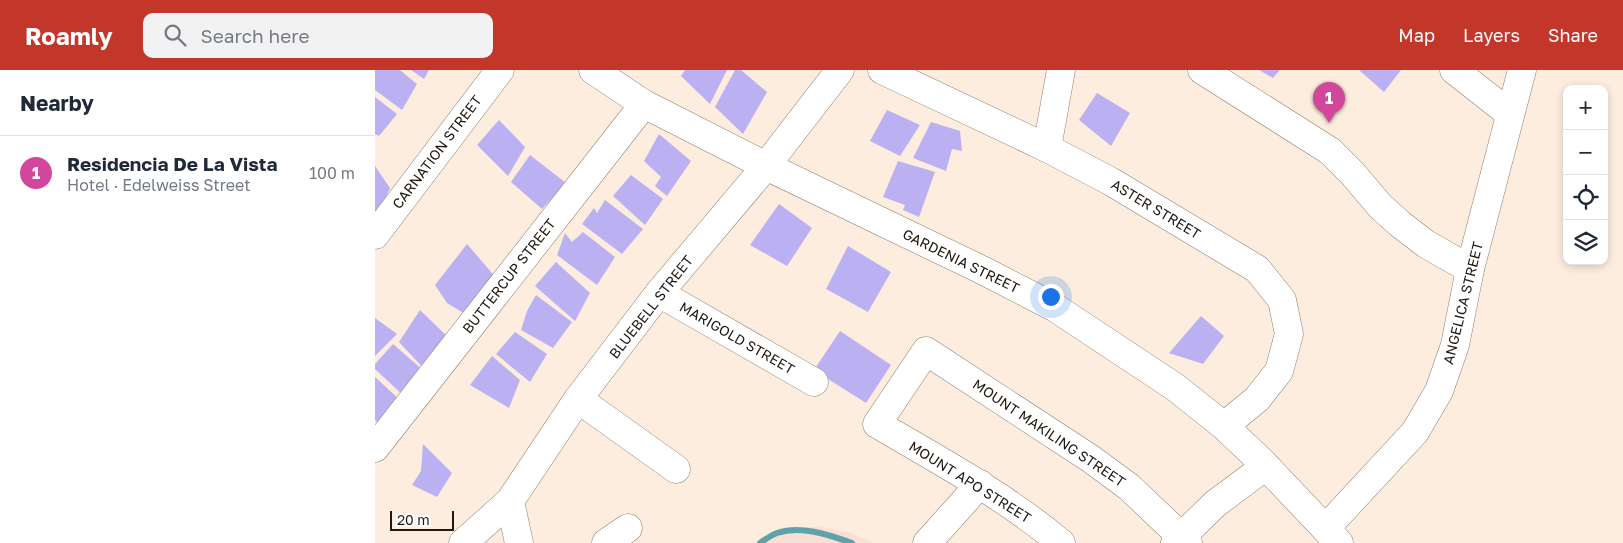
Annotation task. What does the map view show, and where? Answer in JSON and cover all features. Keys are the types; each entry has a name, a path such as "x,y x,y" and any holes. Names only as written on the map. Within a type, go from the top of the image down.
{"street":[{"name":"CARNATION STREET","path":"375,235 500,70"},
{"name":"GARDENIA STREET","path":"593,70 644,104 1054,307 1175,387 1224,426 1333,536"},
{"name":"BLUEBELL STREET","path":"463,543 510,501 578,399 659,293 766,166 840,70"},
{"name":"ASTER STREET","path":"882,70 1047,148 1110,181 1257,269 1282,300 1289,334 1279,370 1257,399 1224,426"},
{"path":"1047,148 1061,70"},
{"path":"1201,70 1330,151 1353,174 1380,206 1400,224 1426,244 1470,269"},
{"path":"1454,70 1510,114"},
{"name":"ANGELICA STREET","path":"1333,536 1415,432 1439,391 1455,345 1470,269 1522,70"},
{"name":"BUTTERCUP STREET","path":"375,448 644,104"},
{"name":"MARIGOLD STREET","path":"659,293 814,382"},
{"name":"MOUNT APO STREET","path":"926,351 877,424 980,484 1046,538"},
{"name":"MOUNT MAKILING STREET","path":"926,351 1091,459 1129,488 1181,541"},
{"path":"578,399 676,469"},
{"path":"1181,541 1215,504 1265,466"},
{"path":"927,543 980,484"},
{"path":"510,501 519,543"}],"shaded area":[{"path":"818,526 851,533 874,543 760,543 777,533"}],"building":[{"path":"375,70 400,70 417,84 402,110 375,90"},
{"path":"411,70 429,70 424,79"},
{"path":"685,70 727,70 710,104 681,76"},
{"path":"735,70 741,70 767,92 743,134 715,107"},
{"path":"1259,70 1280,70 1273,78"},
{"path":"1359,70 1401,70 1384,92"},
{"path":"1097,93 1130,113 1111,146 1079,120"},
{"path":"375,97 397,114 379,136 375,134"},
{"path":"887,110 920,125 900,156 870,141"},
{"path":"499,120 525,147 508,176 477,145"},
{"path":"931,122 960,131 962,151 952,149 946,171 913,158"},
{"path":"659,134 691,161 667,196 655,186 661,177 644,161"},
{"path":"530,155 566,183 542,209 511,182"},
{"path":"898,161 935,172 919,217 903,210 905,205 883,197"},
{"path":"375,166 390,188 377,218 375,216"},
{"path":"631,175 663,199 645,225 613,196"},
{"path":"605,200 643,229 622,254 582,224 594,208 597,213"},
{"path":"779,204 812,228 787,266 750,245"},
{"path":"583,232 615,257 597,285 557,255 565,233 572,242"},
{"path":"467,244 498,280 470,317 447,303 435,285"},
{"path":"848,246 891,272 868,312 826,289"},
{"path":"556,262 590,293 575,321 535,286"},
{"path":"536,295 572,322 553,348 521,330 527,311"},
{"path":"420,310 452,341 429,374 399,342"},
{"path":"1201,316 1224,336 1203,364 1169,353"},
{"path":"375,318 397,334 375,356"},
{"path":"840,331 891,365 866,403 814,370"},
{"path":"515,332 547,354 530,382 496,354"},
{"path":"393,344 425,372 407,399 375,369 375,364"},
{"path":"492,356 520,380 509,408 470,385"},
{"path":"375,377 401,401 381,426 375,420"},
{"path":"423,444 452,473 437,497 412,485 421,471"}],"waterway":[{"path":"760,543 777,533 796,530 815,532 852,543"}],"place":[{"name":"Residencia De La Vista","path":"1329,123"}]}
